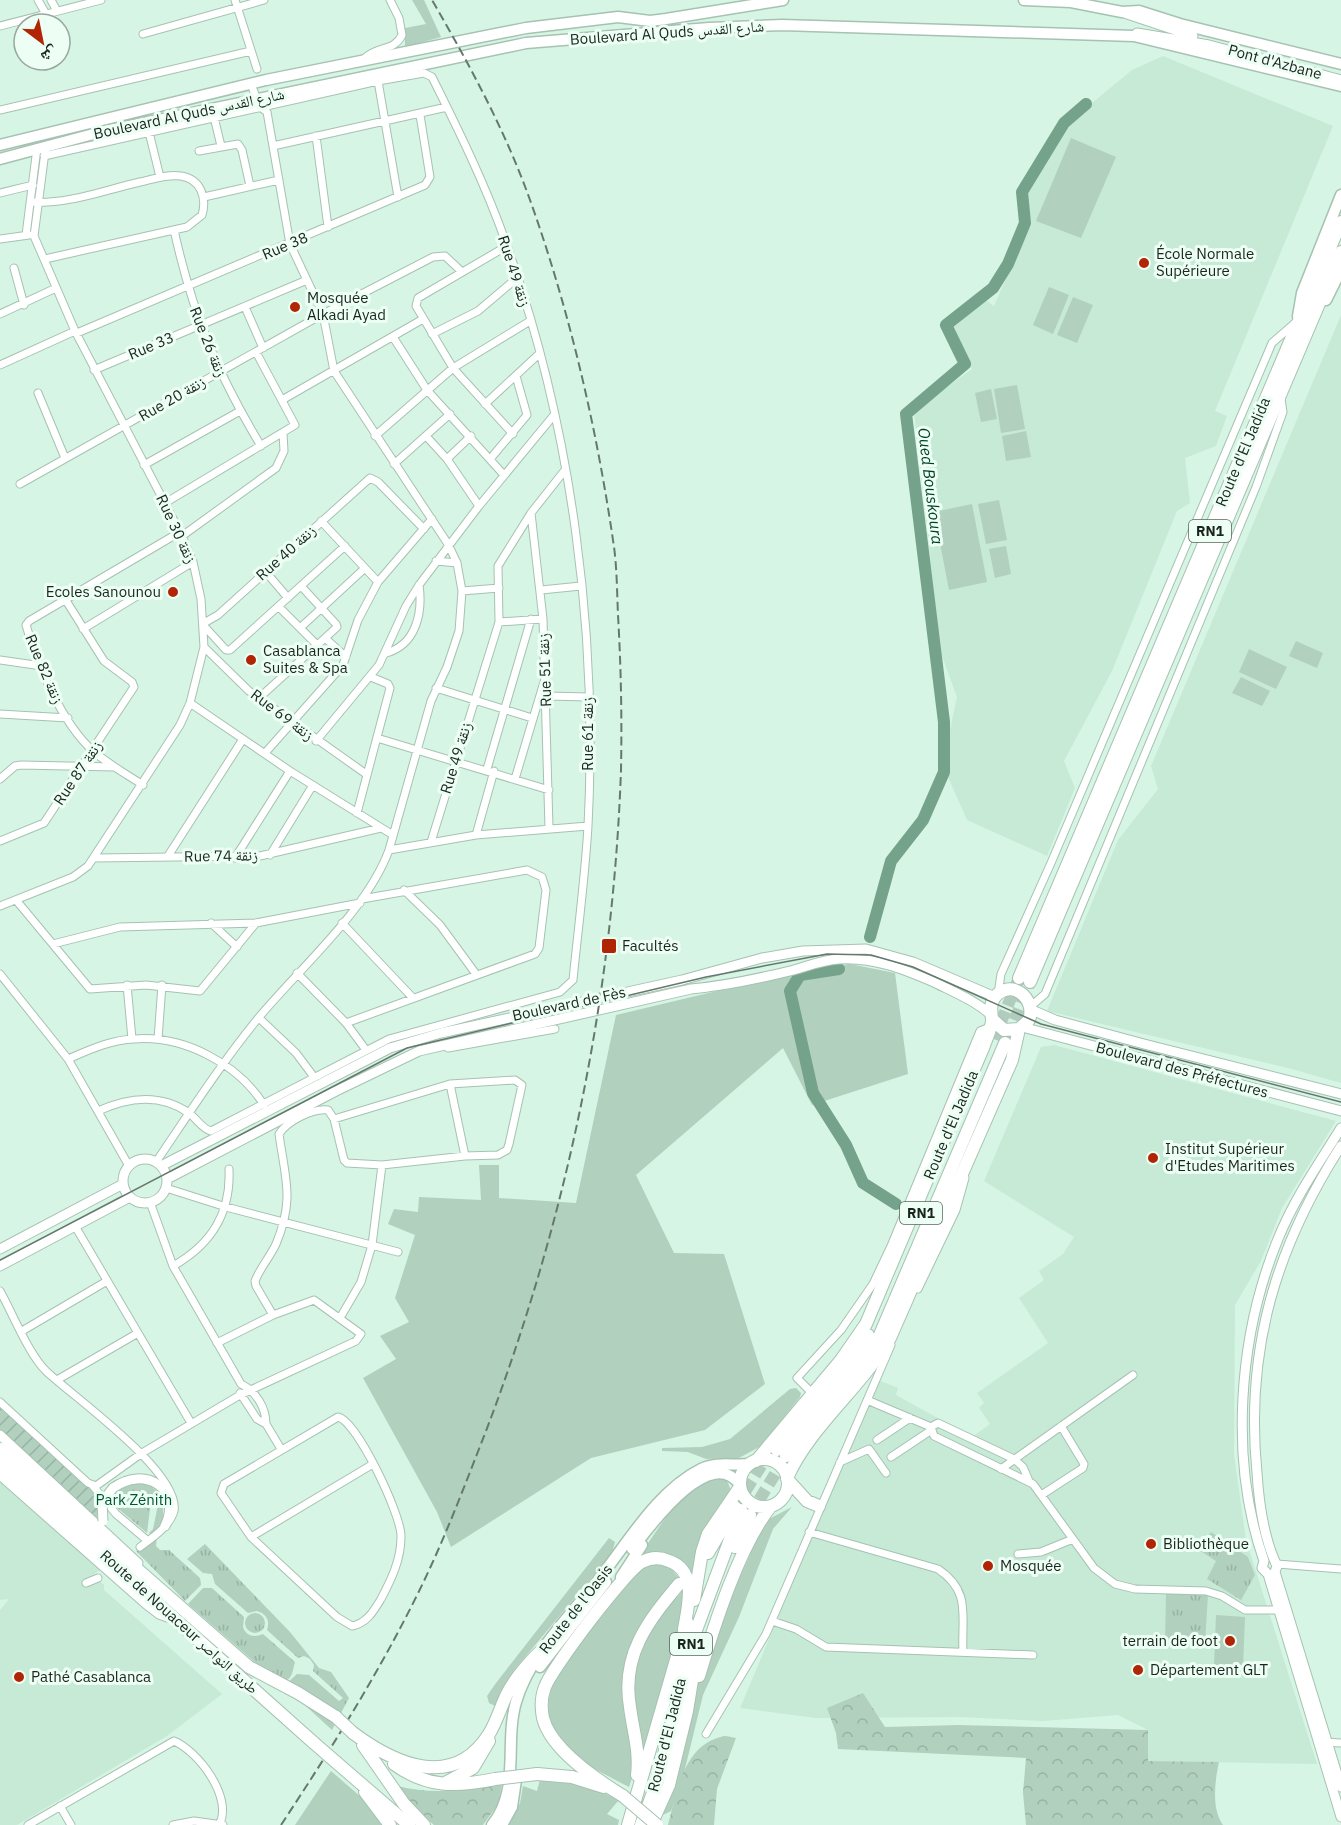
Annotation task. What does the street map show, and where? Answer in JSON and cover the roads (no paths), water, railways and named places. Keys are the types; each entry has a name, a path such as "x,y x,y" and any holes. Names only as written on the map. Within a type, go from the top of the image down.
{"highway":[{"name":"RN1","path":"1305,337 1315,296 1341,222"},
{"name":"RN1","path":"1297,322 1341,252"},
{"name":"Route d'El Jadida","path":"1297,322 1121,739 1024,980 1128,755 1305,337"},
{"name":"Route d'El Jadida","path":"994,1029 884,1304 862,1346 835,1381 799,1414 779,1451 870,1353 893,1309 994,1029 991,1004 1012,976 1092,792 1121,739"},
{"name":"Route d'El Jadida","path":"1031,1006 1116,797 1128,755"},
{"path":"994,1029 1021,1028 1029,1020 1031,1006 1017,990 999,994"},
{"name":"Route d'El Jadida","path":"787,1478 804,1449 871,1367 890,1338 1012,1060 1021,1028"},
{"name":"Route d'El Jadida","path":"753,1462 858,1338 872,1314 994,1029"},
{"path":"908,1272 939,1215 991,1087 999,1073 1012,1060"},
{"name":"Route de Nouaceur طريق النواصر","path":"0,1449 314,1743 359,1781"},
{"path":"684,1629 693,1608 702,1552 708,1534 740,1486 743,1471 753,1462 775,1462 807,1501 819,1506"},
{"name":"Route de Nouaceur طريق النواصر","path":"0,1463 111,1555"},
{"path":"687,1711 724,1600 754,1532 773,1505 784,1495 787,1478"},
{"path":"740,1486 751,1503 773,1505 807,1501"},
{"name":"Route d'El Jadida","path":"651,1825 669,1785 687,1711 691,1674 742,1510"},
{"name":"Route d'El Jadida","path":"641,1825 658,1779 692,1641 742,1510"},
{"path":"708,1553 742,1510"},
{"path":"628,1824 684,1629 689,1600 688,1580 681,1569 665,1560 653,1558 637,1566 601,1607 552,1673 544,1688 542,1708 547,1729 558,1747 620,1793 657,1825"},
{"path":"628,1824 638,1756 628,1698 630,1661 648,1622 679,1584"},
{"name":"Route de Nouaceur طريق النواصر","path":"178,1615 249,1667 298,1693 336,1717 353,1733"},
{"path":"437,1785 458,1779 477,1763 485,1750 492,1728 515,1680 546,1646"},
{"path":"377,1750 416,1767 445,1766 472,1752 492,1728"},
{"path":"353,1733 410,1776 437,1785 462,1786 537,1774 572,1777 620,1793"},
{"path":"353,1733 404,1804 424,1825"},
{"path":"359,1781 390,1825"},
{"path":"359,1781 410,1825"}],"main road":[{"name":"Boulevard Al Quds شارع القدس","path":"0,145 266,80 526,28 618,17 650,21 666,20 783,0"},
{"path":"1024,0 1071,2 1122,12 1139,11 1180,24 1338,63"},
{"name":"Boulevard Al Quds شارع القدس","path":"0,159 272,100 428,61 526,43 709,28 782,25 1134,36 1341,86"},
{"name":"Route d'El Jadida","path":"1297,322 1302,293 1341,195"},
{"name":"Route d'El Jadida","path":"1305,337 1341,270"},
{"name":"Route de l'Oasis","path":"492,1825 502,1811 508,1791 515,1704 525,1680 546,1646 648,1517 682,1482 712,1465 753,1462"},
{"name":"Route de l'Oasis","path":"502,1825 514,1798 519,1723 533,1680 552,1651 664,1511 686,1489 713,1474 729,1475 740,1486"},
{"path":"601,1607 664,1511"}],"street":[{"path":"51,0 57,11"},
{"path":"53,12 101,0"},
{"path":"235,0 257,69"},
{"path":"143,34 264,0"},
{"path":"364,60 375,51 398,42 402,28 390,0"},
{"path":"1122,12 1210,43"},
{"path":"1081,33 1137,33 1210,43"},
{"name":"Pont d'Azbane","path":"1210,43 1341,74"},
{"name":"Pont d'Azbane","path":"1210,43 1341,80"},
{"path":"0,110 251,51"},
{"name":"Rue 49 زنقة","path":"272,100 429,74 447,107 507,246 530,321 554,415 565,470 531,513 500,560 497,571 499,622 430,842"},
{"path":"159,1164 222,1063 361,901 389,850 436,688 447,667 459,631 462,591 457,563 448,544 334,371 323,314 290,244 267,112 272,100 266,80"},
{"path":"378,81 398,197"},
{"path":"251,84 258,103 267,112"},
{"path":"160,177 148,127 214,117 258,103"},
{"path":"273,146 385,123 447,107"},
{"name":"Rue 38","path":"0,365 186,285 290,244 425,184 430,177 420,115"},
{"path":"214,117 221,146"},
{"path":"316,136 328,227"},
{"path":"199,151 234,144 241,147 250,186"},
{"path":"30,235 39,203 42,150"},
{"path":"30,235 32,185 42,150"},
{"path":"30,202 39,203 160,177 187,177 200,188 204,197 205,206 196,222 174,230 45,259"},
{"path":"204,197 279,180"},
{"path":"0,193 41,183"},
{"name":"Rue 26 زنقة","path":"174,230 186,285 200,325 219,372 261,446"},
{"path":"0,239 30,235"},
{"name":"Rue 30 زنقة","path":"0,906 73,878 82,873 94,858 180,725 190,703 204,647 204,625 193,562 181,534 94,370 45,259 30,235"},
{"path":"507,246 418,298 416,306 453,368 513,434"},
{"name":"Rue 20 زنقة","path":"20,484 323,314 433,257 445,256 462,272"},
{"path":"14,268 24,305"},
{"path":"432,334 478,311 517,278"},
{"name":"Rue 33","path":"94,370 307,280"},
{"path":"0,314 24,305 56,288"},
{"path":"165,503 294,426 259,350 245,307"},
{"path":"282,400 423,319"},
{"path":"375,436 453,368 530,321"},
{"path":"999,994 1001,974 1052,863 1272,343 1297,322"},
{"path":"393,337 428,390 491,458 504,476"},
{"path":"485,404 539,354"},
{"path":"491,458 527,415 516,376"},
{"path":"38,393 65,458"},
{"path":"1031,1006 1045,994 1256,487 1283,412 1280,398"},
{"path":"144,465 240,411"},
{"path":"394,464 450,414"},
{"path":"316,741 371,677 386,653 406,606 418,585 448,544 554,415"},
{"name":"Rue 82 زنقة","path":"143,785 92,750 68,718 42,666 26,625 65,600 181,534 276,468 284,452 283,433"},
{"path":"426,436 447,459 479,506"},
{"path":"447,459 471,436"},
{"name":"Rue 61 زنقة","path":"366,1050 415,1030 560,992 573,980 588,826 589,697 581,586 565,470"},
{"name":"Rue 40 زنقة","path":"204,625 365,480 370,478 378,482 424,529"},
{"name":"Rue 51 زنقة","path":"531,513 543,619 549,828"},
{"path":"265,753 338,671 346,657 358,620 378,582 432,519"},
{"path":"321,521 378,582"},
{"path":"204,625 229,651 345,546"},
{"path":"436,561 457,563"},
{"path":"65,600 83,629 193,562"},
{"path":"300,628 365,568"},
{"path":"265,572 288,598"},
{"path":"386,653 401,647 416,627 420,612 418,585"},
{"path":"259,698 337,626 301,586"},
{"path":"541,590 581,586"},
{"path":"462,591 499,588"},
{"path":"279,606 317,645"},
{"path":"499,622 543,619"},
{"path":"476,835 504,710 531,620"},
{"name":"Rue 87 زنقة","path":"0,841 44,823 80,766 134,690 132,682 104,661 83,629"},
{"path":"326,638 346,657"},
{"name":"Rue 69 زنقة","path":"204,647 233,677 259,698 316,741 366,774"},
{"path":"0,660 42,666"},
{"path":"357,813 390,688 388,684 371,677"},
{"path":"515,778 546,677"},
{"path":"436,688 532,718"},
{"path":"547,696 589,697"},
{"path":"190,703 290,771 393,835"},
{"path":"0,714 68,718"},
{"path":"377,738 491,770 549,790"},
{"path":"168,856 243,739"},
{"path":"0,779 15,766 21,765 114,766"},
{"path":"235,858 290,771"},
{"path":"270,855 313,785"},
{"path":"389,850 476,835 588,826"},
{"name":"Rue 74 زنقة","path":"94,858 168,856 235,858 270,855 381,828"},
{"path":"53,944 120,927 256,923 404,890 521,870 531,871 542,877 546,890 538,950 532,955 346,1023"},
{"path":"404,890 440,926 476,974"},
{"path":"16,900 88,988 127,985 162,986 200,991 256,923"},
{"path":"211,923 237,947"},
{"path":"342,923 412,997"},
{"name":"Boulevard de Fès","path":"159,1164 265,1107 377,1053 408,1042 786,953 854,948 879,951 999,994"},
{"name":"Boulevard de Fès","path":"167,1184 354,1082 419,1051 838,959 855,959 896,966 945,987 982,1007 994,1029"},
{"path":"98,1111 125,1100 161,1100 189,1113 211,1131 265,1107 314,1077 366,1050 346,1023 297,973"},
{"path":"0,974 68,1059 129,1166"},
{"path":"127,985 132,1039"},
{"path":"158,1040 162,986"},
{"name":"Boulevard des Préfectures","path":"1031,1006 1055,1020 1341,1094"},
{"path":"259,1018 296,1053 314,1077"},
{"name":"Boulevard des Préfectures","path":"1021,1028 1339,1113"},
{"path":"419,1051 461,1047 555,1029"},
{"path":"812,1393 797,1378 841,1330 873,1284 980,1031 994,1029"},
{"path":"68,1059 100,1046 132,1039 158,1040 193,1049 222,1063 248,1083 265,1107"},
{"path":"273,1315 255,1281 276,1242 283,1221 288,1189 279,1134 287,1124 318,1109 328,1110 334,1119 344,1160 347,1163 382,1166 465,1155 498,1155 507,1150 522,1085 515,1080 450,1083 334,1119"},
{"path":"450,1083 465,1155"},
{"path":"1341,1128 1304,1185 1279,1237 1263,1281 1250,1333 1243,1389 1244,1444 1251,1508 1271,1566 1322,1742 1341,1817"},
{"path":"1341,1146 1318,1183 1290,1239 1274,1281 1260,1342 1254,1387 1254,1451 1278,1610 1322,1742 1341,1787"},
{"path":"706,1734 772,1621 819,1506 956,1210 970,1155"},
{"path":"0,1249 123,1184 129,1166 141,1159 159,1164"},
{"path":"159,1164 167,1184 226,1207 398,1252"},
{"path":"340,1318 361,1282 372,1245 382,1166"},
{"path":"173,1266 206,1243 218,1226 226,1207 230,1188 229,1169"},
{"path":"123,1184 130,1197 140,1202 150,1202 159,1198 167,1184"},
{"path":"0,1266 130,1197"},
{"path":"150,1202 173,1266 241,1384 252,1389 266,1414 266,1424 281,1449"},
{"path":"75,1226 191,1423"},
{"path":"22,1331 107,1281"},
{"path":"0,1291 41,1365 142,1454 172,1496 173,1513 165,1526 140,1547"},
{"path":"93,1486 100,1484 191,1423 240,1395 360,1338 361,1334 314,1300 273,1315 217,1343"},
{"path":"57,1380 138,1333"},
{"path":"1001,1469 1133,1375"},
{"path":"241,1384 240,1395 256,1419 266,1424"},
{"path":"867,1400 910,1418 931,1429 934,1436 1029,1481"},
{"path":"0,1402 93,1486 116,1514 148,1541"},
{"path":"342,1418 348,1422 373,1464 394,1506 401,1530 401,1545 390,1583 373,1613 359,1625 346,1624 337,1617 251,1537 223,1499 224,1484 281,1449 331,1420 342,1418"},
{"path":"877,1440 910,1418"},
{"path":"891,1457 936,1423 940,1424 1014,1459 1023,1467 1029,1481 1042,1494 1098,1573 1121,1587 1206,1591 1222,1596 1245,1610 1278,1610"},
{"path":"1042,1494 1083,1468 1084,1464 1061,1426"},
{"path":"0,1435 177,1600 178,1615 159,1614 146,1604 0,1475"},
{"path":"840,1462 869,1449 886,1473"},
{"path":"251,1537 373,1464"},
{"path":"135,1560 103,1521 102,1502 113,1488 123,1481 138,1478 158,1484 169,1501 170,1513 165,1526"},
{"path":"808,1532 938,1569 948,1576 956,1584 962,1598 963,1652"},
{"path":"1018,1554 1041,1552 1073,1539"},
{"path":"1271,1566 1341,1569"},
{"path":"86,1583 99,1578"},
{"path":"772,1621 796,1629 826,1647 1033,1655"},
{"path":"27,1825 174,1741 213,1778 222,1809 221,1825 194,1821 173,1825"},
{"path":"1322,1742 1341,1743"},
{"path":"60,1806 71,1825"}],"waterway":[{"name":"Oued Bouskoura","path":"870,937 891,861 923,820 944,772 944,722 906,414 965,364 946,325 993,288 1008,264 1025,223 1022,192 1064,123 1086,104"},
{"name":"Oued Bouskoura","path":"839,969 800,975 790,991 813,1093 846,1145 863,1183 896,1204"}],"tunnel":[{"path":"994,1039 1019,978"},
{"path":"1008,1037 1030,982"},
{"path":"736,1506 769,1453"},
{"path":"750,1515 786,1456"}],"tram line":[{"path":"0,1260 407,1048 706,977 827,954 871,955 913,967 1041,1024 1341,1102"}],"railway":[{"path":"281,1825 356,1706 391,1646 423,1583 464,1488 515,1351 540,1270 581,1106 608,939 616,855 621,770 621,673 616,572 607,503 581,371 558,285 520,174 485,98 432,0"}],"place":[{"name":"École Normale Supérieure","path":"1144,263"},
{"name":"Mosquée Alkadi Ayad","path":"295,307"},
{"name":"Ecoles Sanounou","path":"173,592"},
{"name":"Casablanca Suites & Spa","path":"251,660"},
{"name":"Facultés","path":"609,946"},
{"name":"Institut Supérieur d'Etudes Maritimes","path":"1153,1158"},
{"name":"Bibliothèque","path":"1151,1544"},
{"name":"Mosquée","path":"988,1566"},
{"name":"terrain de foot","path":"1230,1641"},
{"name":"Département GLT","path":"1138,1670"},
{"name":"Pathé Casablanca","path":"19,1677"}],"park label":[{"name":"Park Zénith","path":"134,1500"}]}
